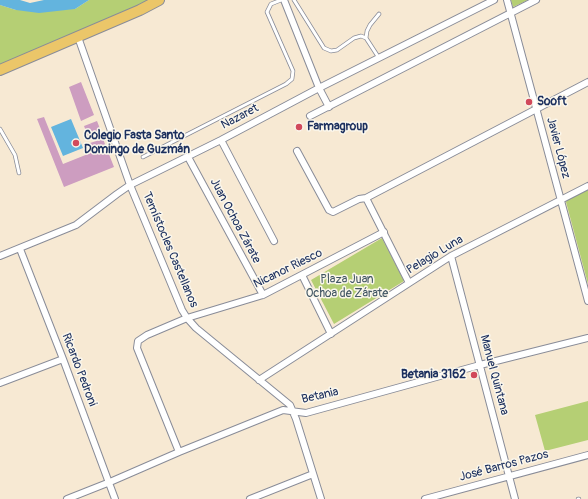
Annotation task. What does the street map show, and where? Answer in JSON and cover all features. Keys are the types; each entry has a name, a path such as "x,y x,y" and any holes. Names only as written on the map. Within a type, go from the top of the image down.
{"main road":[{"path":"0,70 140,10 159,0"}],"street":[{"path":"282,0 319,88 329,107"},
{"name":"Nazaret","path":"0,256 76,226 130,185 188,157 319,88 494,0"},
{"name":"Javier López","path":"507,0 588,301"},
{"path":"310,116 536,0"},
{"name":"Temístocles Castellanos","path":"78,37 130,185 182,310 196,328 284,399 293,410 321,499"},
{"path":"297,151 329,210 333,212 359,199 366,198 588,82"},
{"path":"221,140 274,241"},
{"name":"Juan Ochoa Zárate","path":"188,157 263,295"},
{"name":"Pelagio Luna","path":"259,380 451,256 588,186"},
{"path":"366,198 409,283"},
{"name":"Nicanor Riesco","path":"179,452 137,348 138,341 187,318 263,295 384,232"},
{"name":"Ricardo Pedroni","path":"20,249 63,358 115,499"},
{"name":"Manuel Quintana","path":"451,256 515,499"},
{"path":"302,275 331,334"},
{"name":"Betania","path":"67,499 283,410 293,410 306,413 480,365 588,338"},
{"path":"0,383 63,358"},
{"name":"José Barros Pazos","path":"426,499 588,456"},
{"path":"250,499 313,474"}],"lane":[{"path":"143,157 286,84 292,79 294,70 267,12 272,4 282,0"},
{"path":"294,0 322,45 328,50 337,50 358,36 361,36 366,38 379,58"},
{"path":"296,4 301,0"},
{"path":"366,38 370,25 378,14"},
{"path":"0,129 14,155 19,174"}],"green space":[{"path":"89,0 159,0 0,70 0,5 16,10 75,9"},
{"path":"511,0 528,0 513,7"},
{"path":"588,190 588,284 566,202 568,198"},
{"name":"Plaza Juan Ochoa de Zárate","path":"382,238 404,281 334,324 311,280"},
{"path":"588,401 588,440 545,451 535,415"}],"water":[{"path":"0,0 20,0 30,3 44,0 89,0 75,9 39,13 16,10 0,5"},
{"path":"71,119 83,148 63,156 51,127"}],"building":[{"path":"81,82 94,115 81,121 69,87"},
{"path":"44,117 63,164 93,152 90,143 103,139 114,167 64,187 37,119"},
{"path":"97,121 102,134 89,139 84,126"}],"place":[{"name":"Sooft","path":"529,102"},
{"name":"Farmagroup","path":"299,127"},
{"name":"Colegio Fasta Santo Domingo de Guzmán","path":"76,143"},
{"name":"Betania 3162","path":"474,375"}]}
